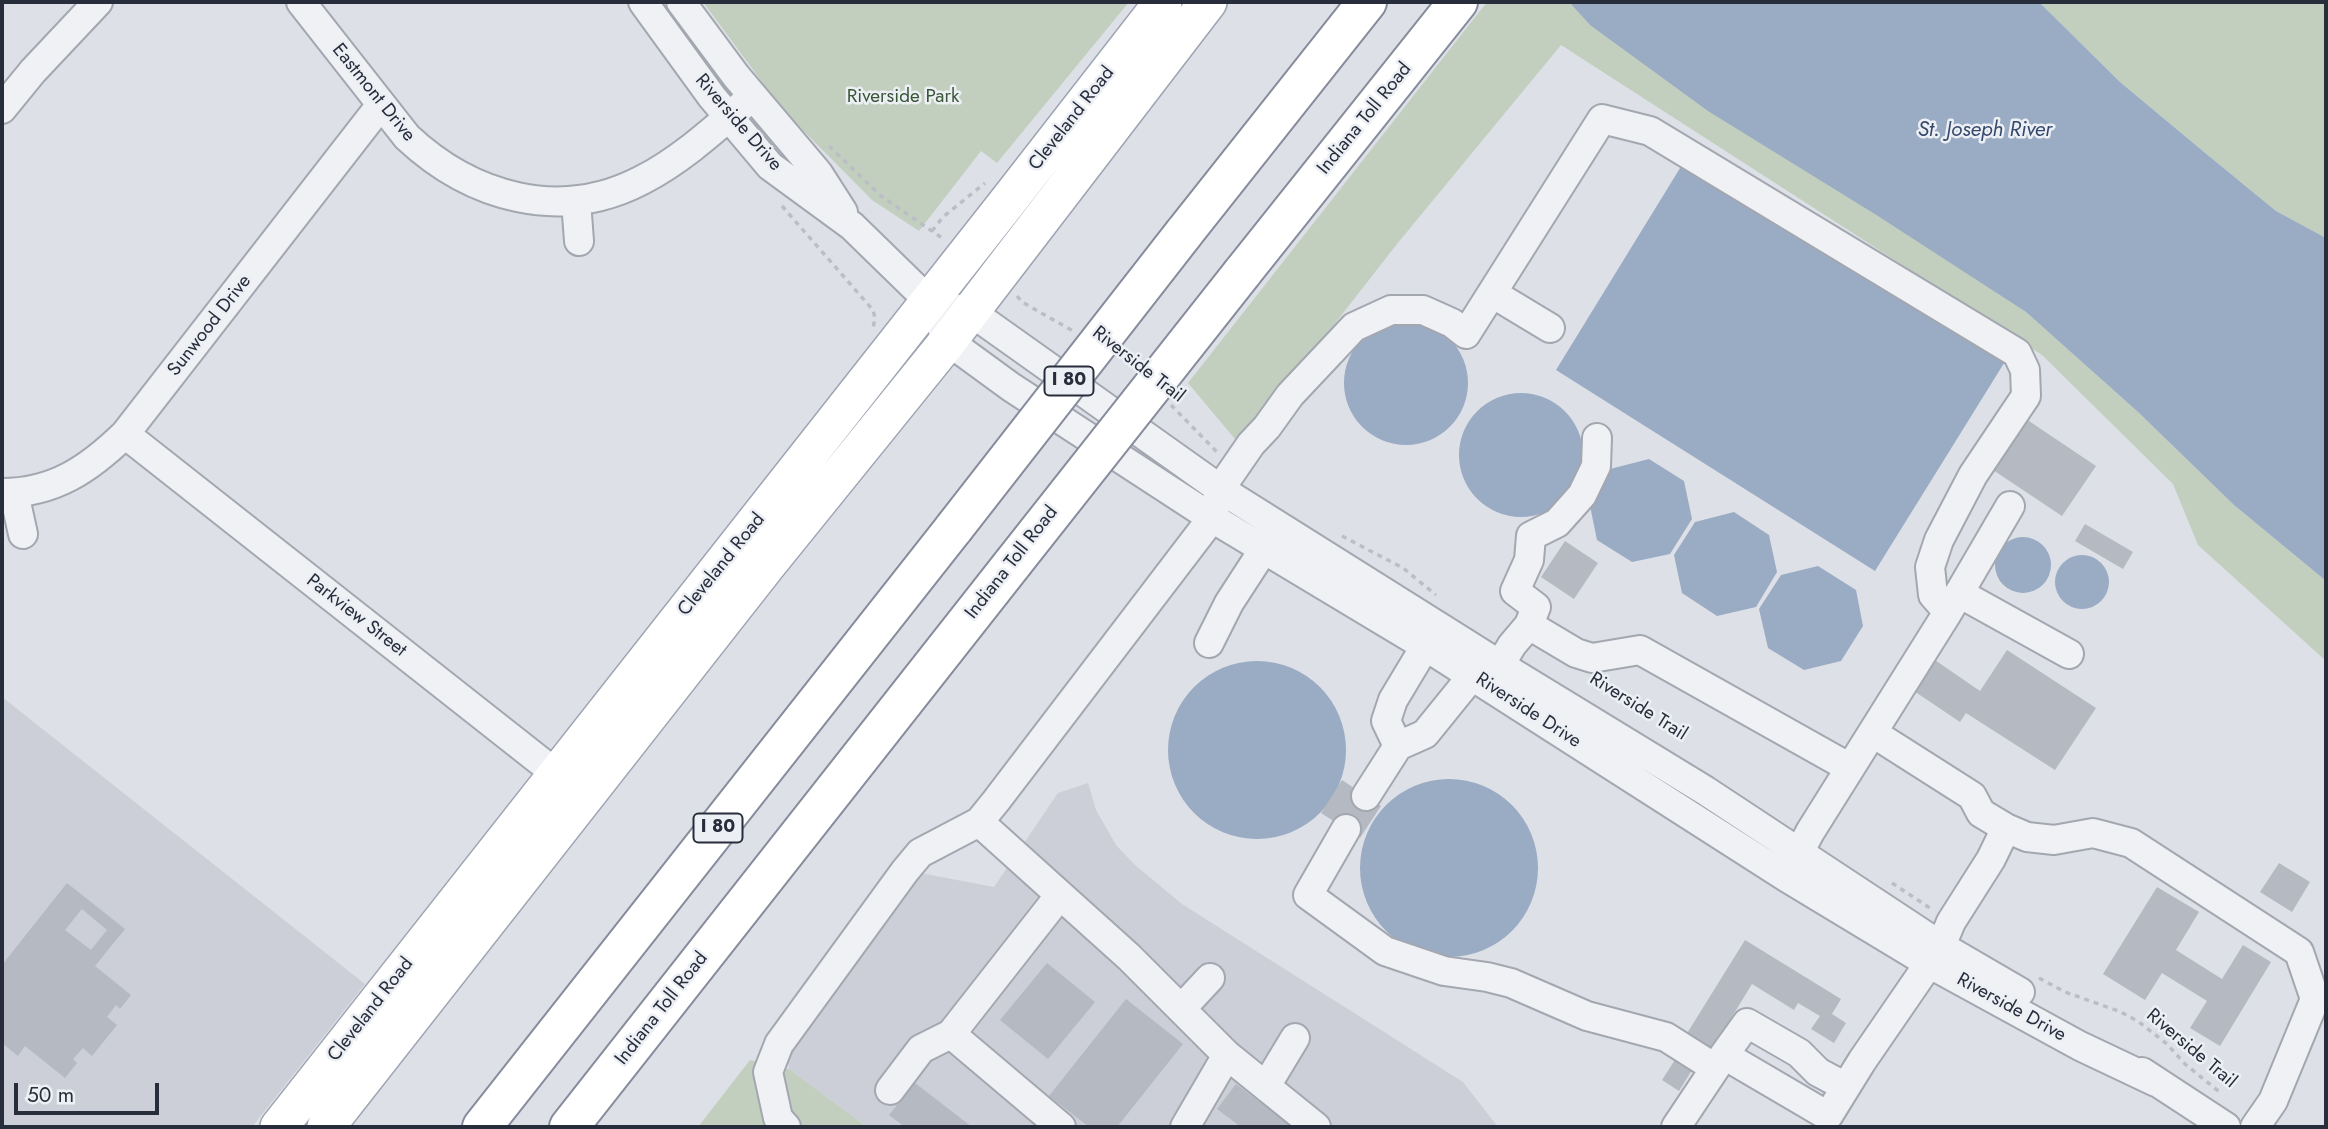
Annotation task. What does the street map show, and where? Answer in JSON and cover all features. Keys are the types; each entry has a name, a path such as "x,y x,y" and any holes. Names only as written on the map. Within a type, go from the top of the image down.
{"highway":[{"name":"I 80","path":"482,1127 1367,2"},
{"name":"Indiana Toll Road","path":"569,1127 1458,2"}],"main road":[{"name":"Cleveland Road","path":"279,1127 930,303 1163,2"},
{"name":"Cleveland Road","path":"326,1127 767,565 971,312 1208,2"}],"street":[{"path":"2,109 33,71 98,2"},
{"name":"Eastmont Drive","path":"301,2 380,106 426,155 453,173 486,189 514,198 576,201 615,192 642,181 674,161 753,96"},
{"name":"Riverside Drive","path":"643,2 712,97 770,166 852,226 930,303 948,341 1011,387 1264,549 1436,624 1472,676 1786,877 1940,944"},
{"name":"Riverside Drive","path":"681,2 753,96 818,173 852,226"},
{"name":"Sunwood Drive","path":"8,493 50,485 82,470 125,434 380,106"},
{"path":"786,1127 778,1118 768,1072 779,1044 920,853 979,822 1212,518 1228,478 1290,395 1354,327 1391,310 1423,310 1452,323 1466,334 1602,120 1650,131 2017,353 2025,370 2026,396 1973,475 1939,540 1930,567 1934,595 2069,654"},
{"path":"576,201 579,241"},
{"path":"1492,293 1550,328"},
{"name":"Riverside Drive","path":"930,303 971,312 1228,478 1436,624 1706,791 1940,944 2087,1032 2156,1082 2227,1127"},
{"name":"Parkview Street","path":"125,434 587,797"},
{"path":"1366,796 1398,746 1425,734 1472,676 1500,665 1529,625 1536,607 1516,591 1528,560 1531,536 1557,523 1582,495 1596,466 1597,438"},
{"path":"8,493 23,534"},
{"path":"1786,877 1810,832 1954,603 2010,506"},
{"path":"1209,643 1229,603 1264,549"},
{"path":"1398,746 1386,721 1393,700 1436,624"},
{"path":"1529,625 1576,653 1592,658 1640,650 1850,768"},
{"path":"1873,733 1972,796 1981,813 2006,828 2027,837 2054,840 2093,833 2131,843 2299,952 2315,999 2273,1101 2255,1127"},
{"path":"979,822 1129,957 1227,1055 1315,1127"},
{"path":"1346,829 1308,895 1385,951 1444,971 1511,983 1587,1016 1666,1037 1828,1116 1940,944 1991,859 2006,828"},
{"path":"890,1090 921,1049 951,1034 1060,895"},
{"path":"1181,1009 1210,978"},
{"path":"1676,1127 1747,1023 1799,1053 1818,1072 1846,1087"},
{"path":"951,1034 1061,1127"},
{"path":"1266,1086 1295,1038"},
{"path":"1185,1127 1227,1055"}],"path":[{"path":"825,143 881,195 943,238"},
{"path":"781,204 873,310 875,318 867,338"},
{"name":"Riverside Trail","path":"1011,289 1022,302 1074,332"},
{"name":"Riverside Trail","path":"1168,403 1228,478"},
{"path":"1336,532 1403,568 1436,624"},
{"path":"1885,879 1940,944"},
{"name":"Riverside Trail","path":"2037,977 2065,992 2121,1012 2139,1022 2225,1097"}],"shaded area":[{"path":"2,697 365,984 252,1127 2,1127"},
{"path":"1088,783 1096,810 1116,845 1135,865 1182,904 1463,1082 1498,1127 867,1127 789,1069 787,1051 915,872 994,887 1058,793"}],"green space":[{"name":"Riverside Park","path":"703,2 1129,2 997,163 981,151 919,231 872,200 782,109"},
{"path":"1487,2 1569,2 1590,25 2026,312 2138,412 2234,505 2326,581 2326,661 2198,545 2173,484 2042,355 1561,45 1397,244 1240,445 1188,383"},
{"path":"2039,2 2326,2 2326,238 2276,211 2204,152 2120,82"},
{"path":"750,1060 789,1069 867,1127 698,1127"}],"water":[{"name":"St. Joseph River","path":"1569,2 2039,2 2120,82 2204,152 2276,211 2326,238 2326,581 2234,505 2138,412 2026,312 1708,111 1590,25"},
{"path":"1685,160 2006,360 1875,571 1556,370"},
{"path":"1406,321 1430,326 1450,339 1463,359 1468,383 1463,407 1450,427 1430,440 1406,445 1382,440 1362,427 1349,407 1344,383 1349,359 1362,339 1382,326"},
{"path":"1521,393 1545,398 1565,411 1578,431 1583,455 1578,479 1565,499 1545,512 1521,517 1497,512 1477,499 1464,479 1459,455 1464,431 1477,411 1497,398"},
{"path":"1649,459 1684,481 1692,519 1670,554 1632,562 1597,540 1589,501 1610,469"},
{"path":"1734,512 1769,535 1777,572 1756,607 1717,616 1682,593 1674,555 1695,522"},
{"path":"2023,537 2034,539 2043,545 2049,554 2049,576 2043,585 2034,591 2023,593 2012,591 2003,585 1997,576 1995,565 1997,554 2003,545 2012,539"},
{"path":"2082,555 2101,563 2109,582 2101,601 2082,609 2063,601 2055,582 2063,563"},
{"path":"1818,566 1856,590 1863,626 1841,661 1804,670 1768,648 1759,609 1781,575"},
{"path":"1257,661 1291,668 1320,687 1339,716 1346,750 1339,784 1320,813 1291,832 1257,839 1223,832 1194,813 1175,784 1168,750 1175,716 1194,687 1223,668"},
{"path":"1449,779 1483,786 1512,805 1531,834 1538,868 1531,902 1512,931 1483,950 1449,957 1415,950 1386,931 1367,902 1360,868 1367,834 1386,805 1415,786"}],"building":[{"path":"2026,419 2096,466 2062,516 1993,470"},
{"path":"2085,524 2133,552 2123,569 2075,541"},
{"path":"1565,541 1598,563 1574,599 1541,577"},
{"path":"2007,650 2096,708 2055,770 1966,713 1960,722 1908,687 1929,656 1980,691"},
{"path":"1342,780 1381,806 1360,838 1321,813"},
{"path":"2279,863 2310,882 2292,912 2260,892"},
{"path":"67,883 125,929 95,966 131,995 120,1009 116,1005 107,1017 117,1025 92,1056 83,1048 73,1059 77,1063 65,1078 25,1046 18,1056 2,1043 2,965","holes":["82,909 107,930 91,950 65,930"]},
{"path":"2157,887 2199,912 2176,950 2222,979 2243,945 2271,962 2220,1046 2190,1028 2207,1001 2162,973 2145,1000 2103,974"},
{"path":"1745,940 1841,999 1832,1014 1846,1023 1834,1043 1811,1029 1820,1016 1798,1003 1794,1010 1752,984 1711,1051 1686,1035"},
{"path":"1047,963 1095,1002 1048,1059 1000,1020"},
{"path":"1126,999 1183,1044 1117,1127 1089,1127 1049,1096"},
{"path":"1678,1055 1695,1065 1679,1091 1662,1080"},
{"path":"915,1083 972,1127 905,1127 889,1115"},
{"path":"1236,1084 1290,1125 1289,1127 1241,1127 1217,1109"}]}
